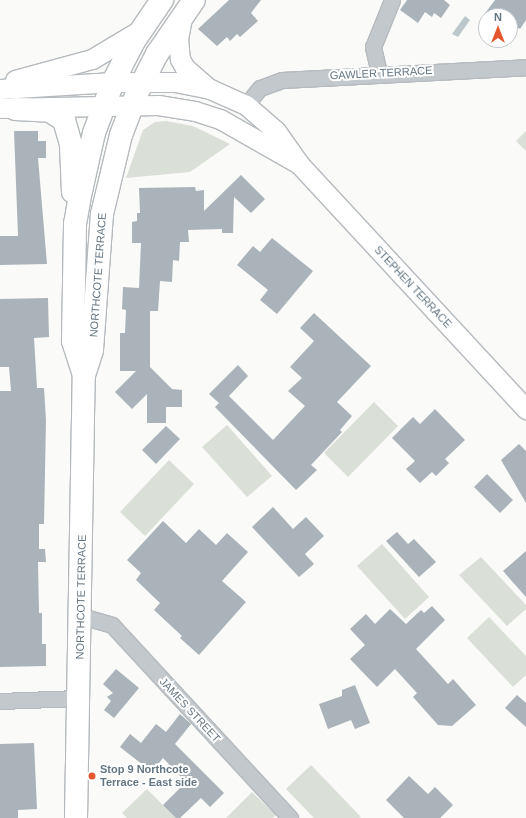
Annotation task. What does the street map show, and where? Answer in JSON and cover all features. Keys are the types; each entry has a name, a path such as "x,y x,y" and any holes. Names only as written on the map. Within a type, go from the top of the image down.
{"highway":[{"name":"NORTHCOTE TERRACE","path":"84,375 73,341 75,224 94,133 103,106 113,82 142,29 162,0"},
{"name":"NORTHCOTE TERRACE","path":"76,818 81,616 84,375 92,350 102,214 121,135 142,82 157,54 188,8"},
{"path":"8,108 50,111 58,114 67,126 71,145 75,224"}],"main road":[{"path":"188,8 178,38 180,59 192,74 210,89"},
{"path":"0,84 92,59 142,29"},
{"name":"STEPHEN TERRACE","path":"0,89 113,82 175,82 210,89 246,105 276,131 300,166 526,410"},
{"name":"STEPHEN TERRACE","path":"8,108 164,106 207,114 300,166"}],"street":[{"path":"379,73 373,46 392,0"},
{"name":"GAWLER TERRACE","path":"246,105 260,88 272,82 379,73 526,67"},
{"name":"JAMES STREET","path":"81,616 112,625 290,818"},
{"path":"0,700 79,698"}],"shaded area":[{"path":"465,16 470,20 458,37 452,34"},
{"path":"166,121 193,126 230,144 190,172 126,178 143,130 155,122"},
{"path":"526,131 526,151 516,141"},
{"path":"374,402 398,426 348,477 324,453"},
{"path":"227,425 272,476 247,497 202,447"},
{"path":"169,460 194,484 145,536 120,512"},
{"path":"382,544 429,597 405,619 357,566"},
{"path":"481,557 526,605 526,609 507,626 459,575"},
{"path":"489,617 526,656 526,675 513,687 467,638"},
{"path":"311,765 361,817 314,818 286,789"},
{"path":"147,789 176,818 127,818 122,813"},
{"path":"252,792 276,815 273,818 226,818"}],"building":[{"path":"229,0 261,0 251,13 258,21 240,37 237,34 230,41 227,37 217,46 198,29"},
{"path":"407,0 444,0 450,5 441,18 434,13 432,17 425,12 418,23 400,10"},
{"path":"495,0 526,0 526,20 520,29 518,28 518,8 489,8"},
{"path":"14,131 38,131 38,141 46,141 46,158 38,158 47,264 0,265 0,236 18,236"},
{"path":"241,175 265,199 251,213 234,197 233,233 222,233 222,229 188,230 189,242 180,242 179,261 173,260 172,282 160,281 158,311 150,311 150,367 172,389 182,390 182,407 166,407 166,423 147,423 147,394 132,409 115,392 136,371 120,371 120,333 125,333 126,310 122,309 123,287 139,288 141,243 132,243 132,222 137,221 137,213 140,213 139,188 195,187 196,191 204,190 204,211"},
{"path":"272,238 313,271 277,314 260,300 268,290 237,265 253,246 260,252"},
{"path":"48,298 49,337 34,338 37,388 44,388 46,420 44,524 39,524 39,549 45,549 46,562 38,562 39,613 42,613 42,644 46,644 46,666 0,667 0,391 11,391 9,367 0,367 0,299"},
{"path":"314,313 371,366 337,402 352,416 340,430 342,432 311,465 317,470 296,490 215,407 219,403 209,394 238,365 248,376 229,396 273,440 305,406 288,391 302,378 290,367 314,341 300,328"},
{"path":"435,409 465,440 445,459 449,463 436,476 432,472 420,483 406,469 415,461 392,438 413,417 420,424"},
{"path":"166,426 180,439 156,464 142,450"},
{"path":"519,444 526,451 526,503 501,460"},
{"path":"487,474 513,500 500,513 474,487"},
{"path":"273,507 293,529 306,517 324,536 305,554 314,564 299,577 252,527"},
{"path":"163,521 186,543 199,529 216,545 227,533 248,552 222,581 246,602 199,655 180,638 182,636 154,610 160,603 136,580 141,573 127,560"},
{"path":"397,532 408,544 414,539 436,562 419,577 386,541"},
{"path":"526,551 526,597 503,571"},
{"path":"432,606 445,620 416,649 448,684 453,679 476,705 452,726 438,725 413,697 417,693 395,669 377,687 350,659 365,645 350,629 366,614 375,624 390,609 406,624 421,610 424,613"},
{"path":"116,669 139,688 114,718 104,710 111,701 107,697 113,693 103,684"},
{"path":"355,685 370,723 355,729 351,720 328,729 319,704 342,696 342,690"},
{"path":"517,695 526,703 526,727 505,708"},
{"path":"180,714 191,724 175,744 224,793 210,807 201,798 180,818 176,818 163,805 186,782 163,758 152,772 120,747 130,734 141,743 156,724 166,732"},
{"path":"34,743 37,809 18,810 18,818 0,818 0,744"},
{"path":"409,776 428,794 435,787 453,805 440,818 404,818 386,800"}],"place":[{"name":"Stop 9 Northcote Terrace - East side","path":"92,776"}]}
